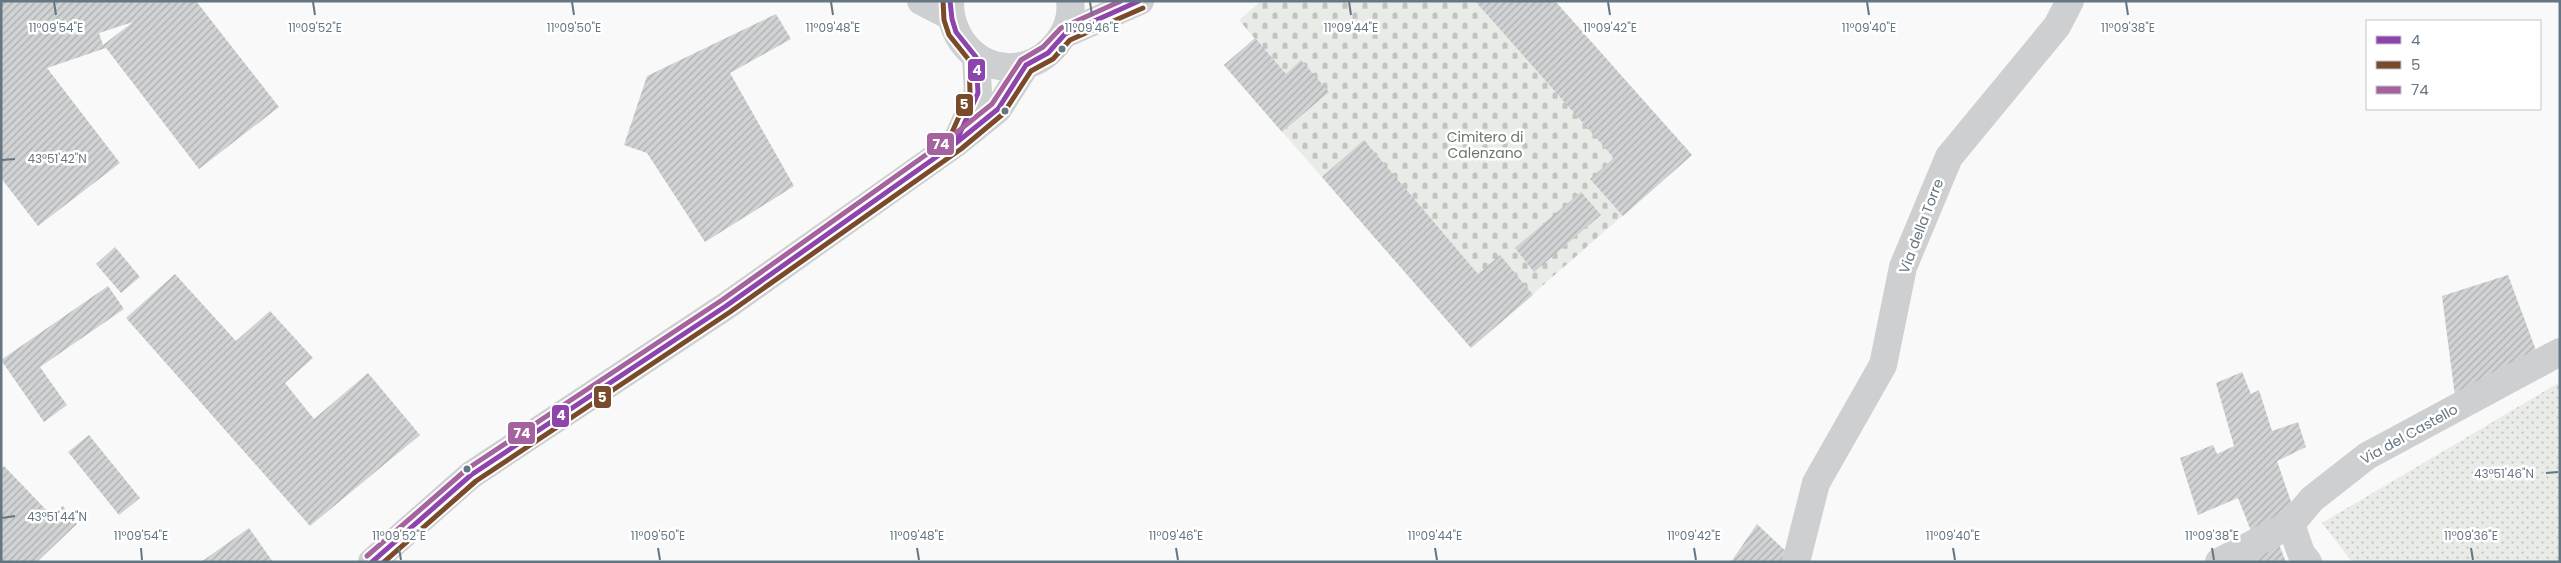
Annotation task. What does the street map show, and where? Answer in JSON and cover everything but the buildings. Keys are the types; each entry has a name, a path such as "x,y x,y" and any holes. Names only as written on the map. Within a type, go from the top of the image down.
{"street":[{"path":"921,1 950,9 959,40 976,57 1000,66 1026,65 1048,53 1064,34 1071,9 1070,1"},
{"path":"1064,34 1140,1"},
{"name":"Via della Torre","path":"1796,562 1816,483 1883,365 1903,267 1949,156 2057,26 2070,1"},
{"path":"956,143 978,93 976,57"},
{"path":"372,562 471,475 726,306 956,143 998,109 1026,65"},
{"name":"Via del Castello","path":"2219,562 2291,524 2312,499 2367,456 2560,352"},
{"path":"2291,524 2301,553 2308,562"}],"green space":[{"name":"Cimitero di Calenzano","path":"1261,1 1555,1 1692,155 1471,348 1224,65 1255,39 1239,20"},
{"path":"2560,382 2560,562 2352,562 2322,523"}],"transit line":[{"name":"5","path":"943,1 944,20 949,35 969,60 970,92 949,139"},
{"name":"4","path":"950,1 956,32 976,57 978,93 956,142"},
{"name":"74","path":"367,556 467,469 722,300 951,137 992,104 1021,60 1043,47 1061,28 1121,1"},
{"name":"4","path":"372,562 471,475 726,306 956,143 998,109 1026,65 1048,53 1065,34 1139,1"},
{"name":"5","path":"384,562 476,481 730,312 961,149 1003,114 1031,71 1053,59 1070,40 1143,8"}]}
